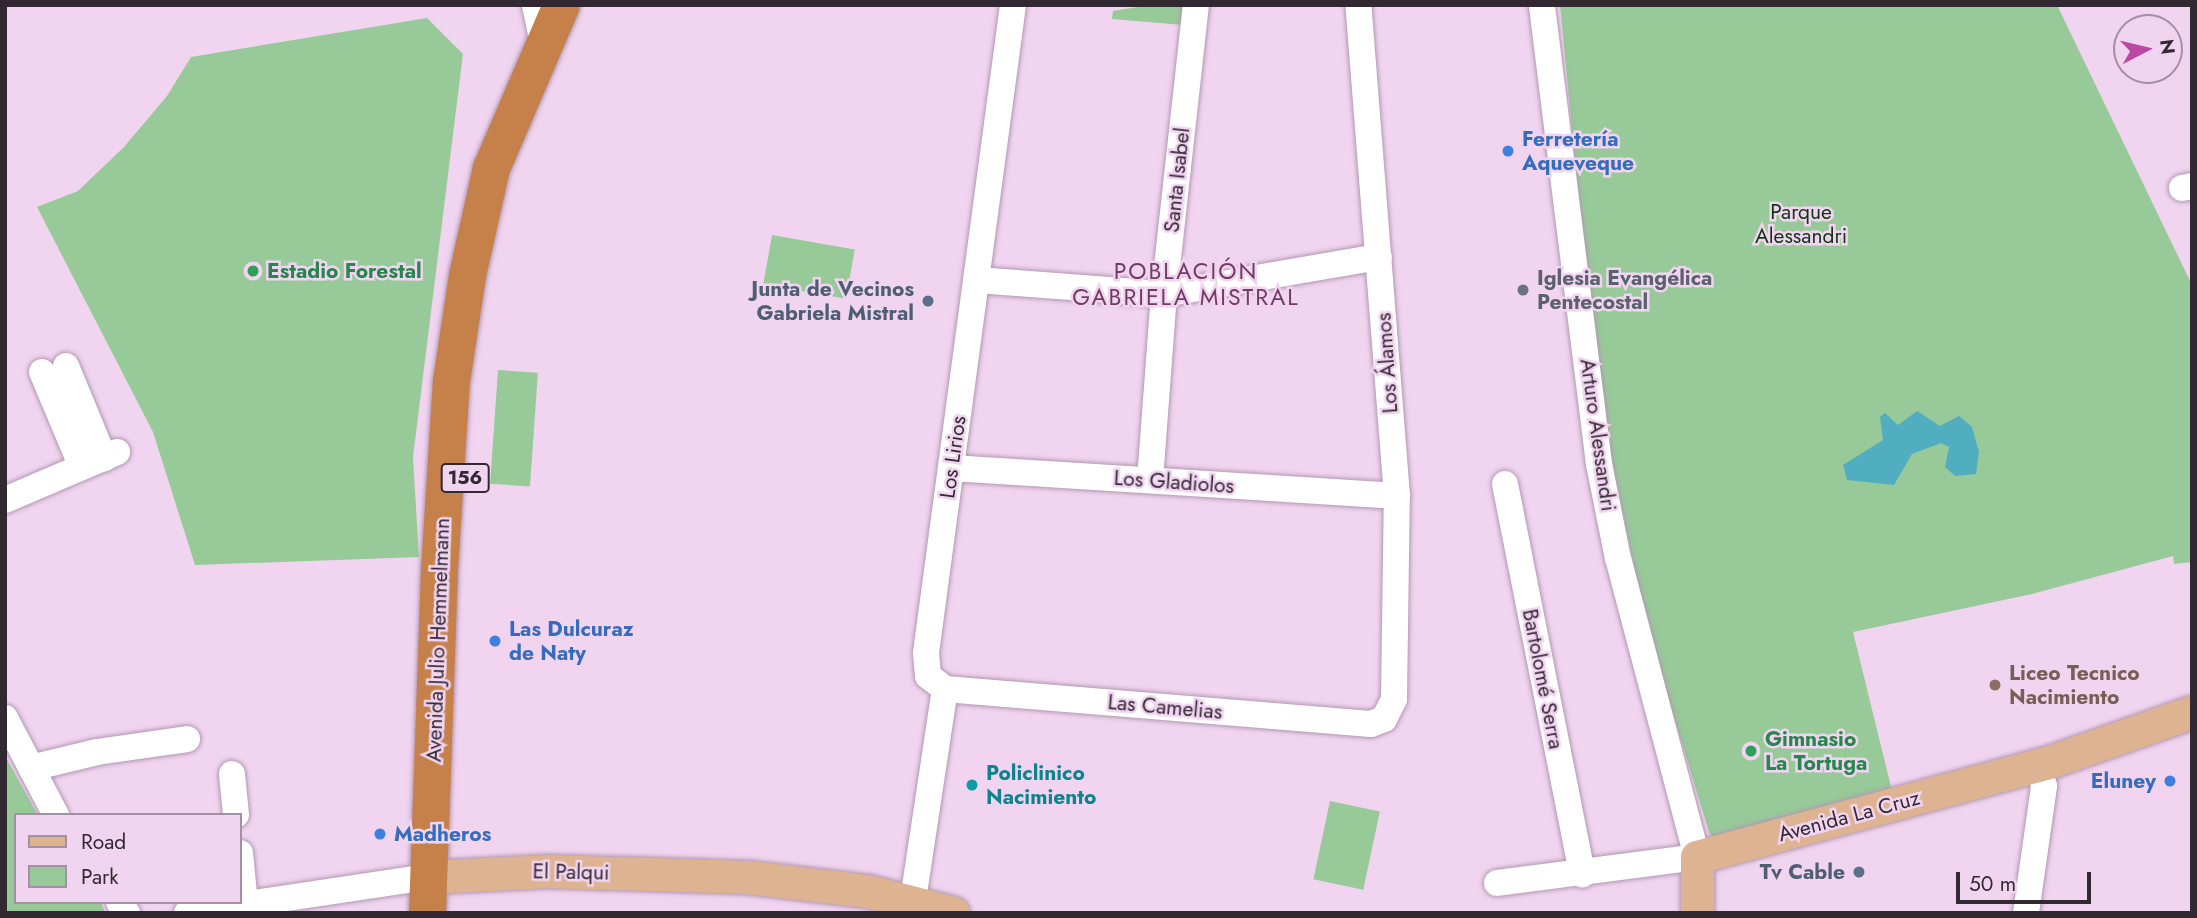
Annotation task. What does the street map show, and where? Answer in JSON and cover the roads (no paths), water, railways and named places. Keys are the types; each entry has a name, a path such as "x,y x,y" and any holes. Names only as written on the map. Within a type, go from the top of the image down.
{"highway":[{"name":"Avenida Julio Hemmelmann","path":"427,913 439,876 467,445 495,244 530,86 561,5"},
{"name":"Avenida Julio Hemmelmann","path":"439,876 447,913"}],"main road":[{"name":"Avenida La Cruz","path":"2041,775 2192,712"},
{"name":"Avenida La Cruz","path":"1698,865 2192,734"},
{"path":"1696,913 1698,865"},
{"name":"El Palqui","path":"439,876 548,871 748,877 913,900 953,913"}],"street":[{"path":"535,5 544,49"},
{"name":"Los Lirios","path":"945,689 928,676 925,663 1013,5"},
{"name":"Santa Isabel","path":"1150,480 1164,294 1196,5"},
{"name":"Los Álamos","path":"1358,5 1396,496 1394,699 1384,719"},
{"name":"Arturo Alessandri","path":"1542,5 1599,464 1618,559 1698,865"},
{"path":"977,280 1164,294 1379,257"},
{"path":"5,500 101,459 54,369"},
{"name":"Los Gladiolos","path":"952,468 1396,496"},
{"name":"Bartolomé Serra","path":"1505,484 1582,874"},
{"path":"913,900 945,689"},
{"name":"Las Camelias","path":"945,689 1371,724 1384,719"},
{"path":"5,718 55,813"},
{"path":"31,768 97,752 187,739"},
{"path":"232,774 236,813"},
{"path":"2026,913 2041,775"},
{"name":"Avenida La Cruz","path":"1497,884 1698,865"},
{"path":"242,873 245,904"},
{"name":"El Palqui","path":"187,913 439,876"}],"water":[{"path":"1917,411 1940,426 1959,416 1972,427 1979,452 1976,474 1955,476 1945,467 1949,447 1941,443 1912,454 1894,485 1847,480 1843,465 1883,440 1880,417 1885,413 1898,425"}],"place":[{"name":"Ferretería Aqueveque","path":"1508,151"},
{"name":"Estadio Forestal","path":"253,271"},
{"name":"Iglesia Evangélica Pentecostal","path":"1523,290"},
{"name":"Junta de Vecinos Gabriela Mistral","path":"928,301"},
{"name":"Las Dulcuraz de Naty","path":"495,641"},
{"name":"Liceo Tecnico Nacimiento","path":"1995,685"},
{"name":"Gimnasio La Tortuga","path":"1751,751"},
{"name":"Eluney","path":"2170,781"},
{"name":"Policlinico Nacimiento","path":"972,785"},
{"name":"Madheros","path":"380,834"},
{"name":"Tv Cable","path":"1859,872"}],"district":[{"name":"POBLACIÓN GABRIELA MISTRAL","path":"1186,284"}],"park label":[{"name":"Parque Alessandri","path":"1801,224"}]}
